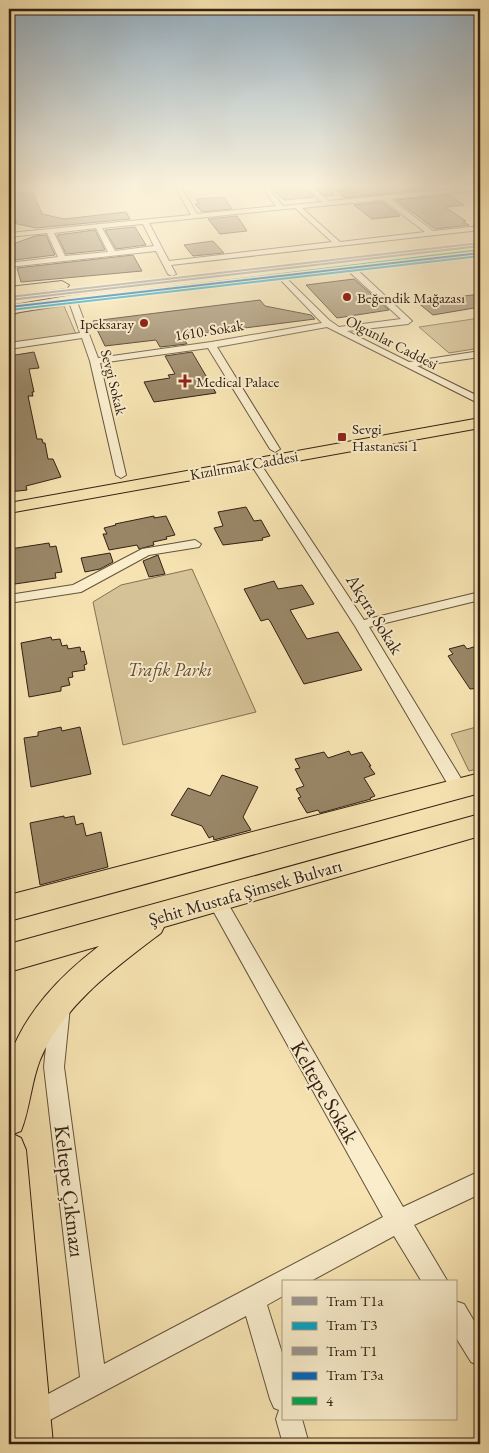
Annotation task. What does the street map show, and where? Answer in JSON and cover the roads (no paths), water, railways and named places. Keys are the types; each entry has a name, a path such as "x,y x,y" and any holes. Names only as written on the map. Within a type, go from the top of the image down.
{"highway":[{"path":"133,278 170,269 310,253"},
{"path":"9,310 72,299 348,264 468,253"},
{"path":"9,289 73,284"}],"main road":[{"name":"Kızılırmak Caddesi","path":"9,495 480,412"},
{"name":"Kızılırmak Caddesi","path":"9,508 480,422"},
{"path":"9,908 470,786"},
{"name":"Şehit Mustafa Şimsek Bulvarı","path":"9,958 217,901 480,825"},
{"path":"9,1119 12,1096 27,1050 43,1022 61,998 90,971 163,916"},
{"path":"9,1150 31,1431"}],"street":[{"path":"59,253 62,259"},
{"path":"9,265 112,253"},
{"path":"162,253 170,269 279,253"},
{"path":"337,330 408,321 348,264"},
{"name":"Olgunlar Caddesi","path":"279,273 328,324 337,330 480,401"},
{"name":"Sevgi Sokak","path":"72,299 95,361 121,475"},
{"name":"1610. Sokak","path":"95,361 211,345 328,324"},
{"path":"9,346 86,335"},
{"path":"211,345 275,449"},
{"path":"407,365 480,354"},
{"name":"Akçıra Sokak","path":"255,463 361,625 470,786"},
{"path":"9,599 76,589 146,552 195,544"},
{"path":"361,625 480,596"},
{"name":"Keltepe Sokak","path":"217,901 398,1220 435,1280"},
{"name":"Keltepe Çıkmazı","path":"61,998 54,1067 94,1384"},
{"path":"288,1280 398,1220 480,1182"},
{"path":"31,1431 94,1384 282,1283"},
{"path":"253,1299 282,1396"},
{"path":"456,1315 480,1353"},
{"path":"289,1420 296,1444"}],"tram line":[{"name":"T1","path":"9,297 394,253"},
{"name":"T1a","path":"9,300 421,253"},
{"name":"T3a","path":"10,307 480,253"},
{"name":"T3","path":"10,310 480,256"}],"place":[{"name":"Beğendik Mağazası","path":"347,297"},
{"name":"Ipeksaray","path":"144,323"},
{"name":"Medical Palace","path":"185,381"},
{"name":"Sevgi Hastanesi 1","path":"342,437"}],"park label":[{"name":"Trafik Parkı","path":"170,669"}]}
